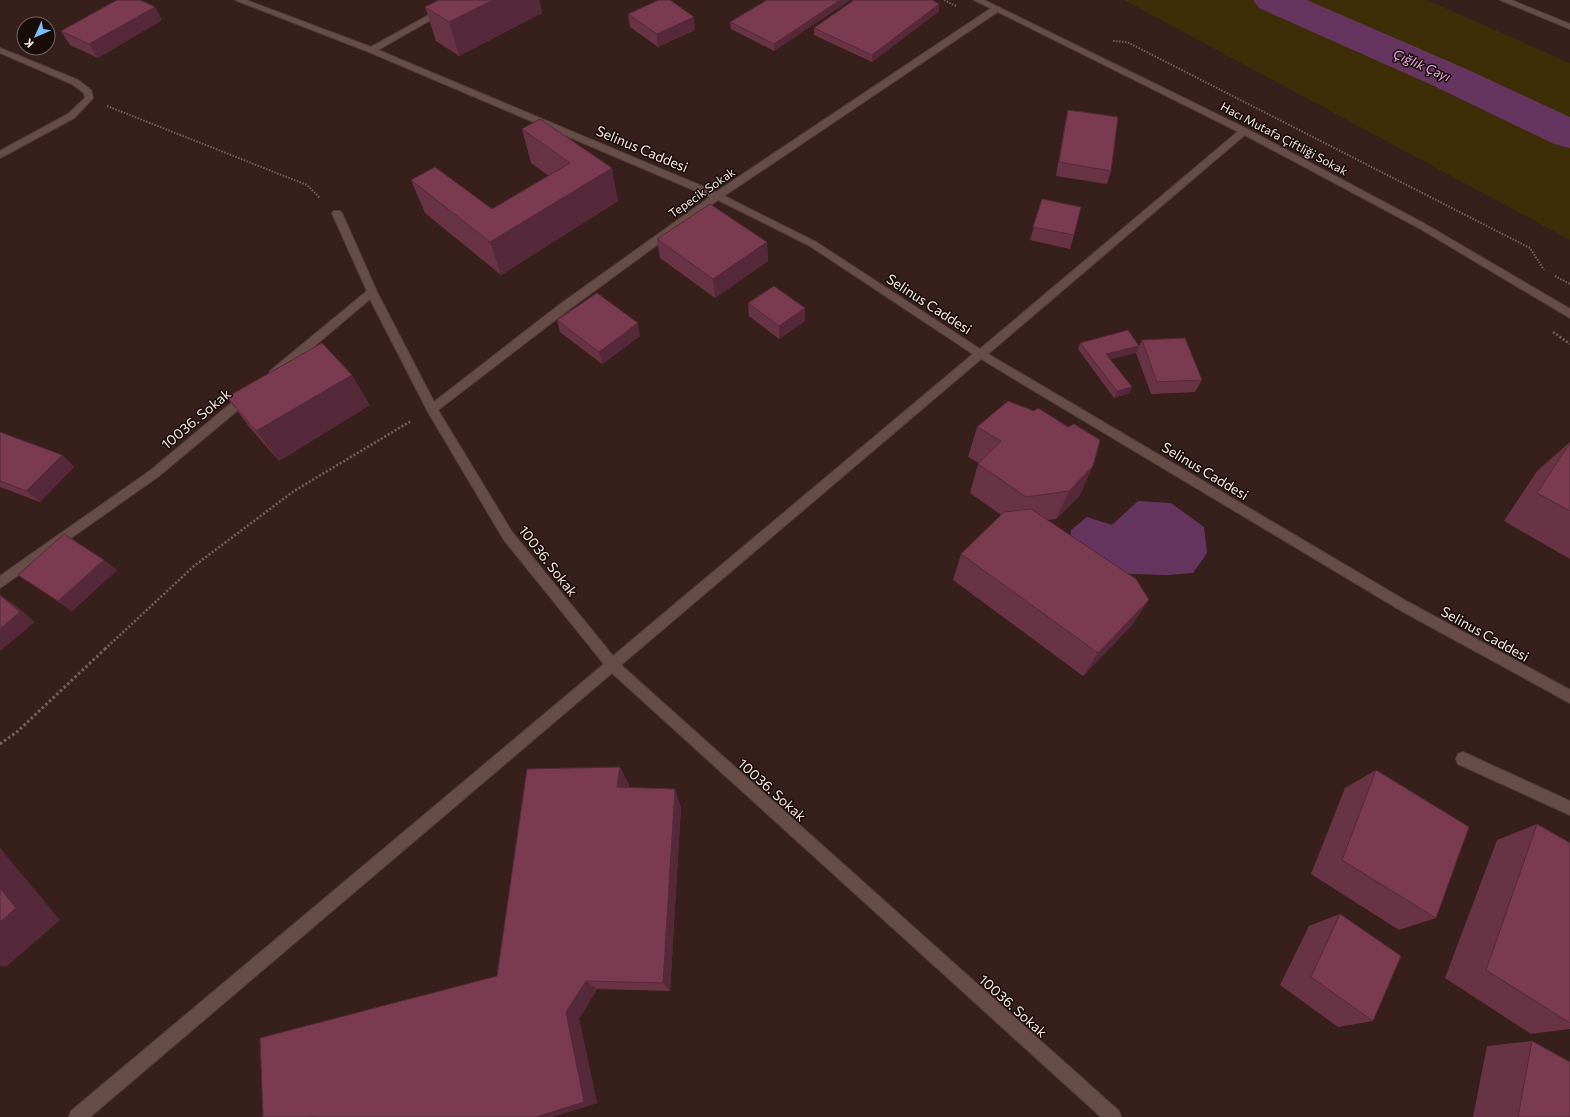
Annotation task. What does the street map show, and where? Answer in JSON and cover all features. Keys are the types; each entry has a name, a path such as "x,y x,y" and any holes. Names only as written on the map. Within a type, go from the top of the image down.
{"street":[{"name":"Selinus Caddesi","path":"239,0 372,50 717,196 813,244 980,354 1404,606 1570,697"},
{"path":"372,50 462,0"},
{"name":"Hacı Mutafa Çiftliği Sokak","path":"978,0 1244,131 1422,226 1570,314"},
{"path":"1504,0 1570,27"},
{"name":"Tepecik Sokak","path":"432,409 564,308 717,196 996,9"},
{"path":"0,50 74,82 88,92 88,98 71,116 0,155"},
{"path":"77,1117 1244,131"},
{"path":"337,213 372,292"},
{"name":"10036. Sokak","path":"0,583 155,473 372,292 432,409 508,536 612,665 1113,1117"},
{"path":"1463,758 1570,808"}],"path":[{"path":"88,98 307,185 337,213"},
{"path":"0,744 18,731 194,566 294,491 432,409"}],"shaded area":[{"path":"1124,0 1427,0 1570,63 1570,240"},
{"path":"1138,501 1171,503 1204,527 1207,553 1193,573 1167,575 1102,573 1069,554 1071,530 1087,517 1112,525"}],"building":[{"path":"117,0 140,0 155,7 89,44 61,31"},
{"path":"439,0 493,0 449,22 425,7"},
{"path":"659,0 670,0 694,17 657,34 628,14"},
{"path":"767,0 840,0 774,44 730,22"},
{"path":"854,0 932,0 939,4 872,55 814,28"},
{"path":"1068,110 1118,117 1111,171 1059,162"},
{"path":"540,119 612,168 490,242 411,180 435,167 492,209 570,163 522,129"},
{"path":"1042,199 1081,207 1074,235 1033,227"},
{"path":"710,204 767,242 713,279 657,239"},
{"path":"774,286 805,308 779,326 748,303"},
{"path":"597,293 638,323 599,352 557,320"},
{"path":"1128,330 1139,346 1106,354 1132,387 1117,391 1080,343"},
{"path":"1185,338 1202,380 1157,382 1142,340"},
{"path":"322,343 352,375 256,431 227,397"},
{"path":"1008,401 1034,411 1038,408 1068,427 1074,424 1100,440 1093,466 1069,491 1026,497 978,464 1001,441 977,427"},
{"path":"0,432 62,455 26,491 0,481"},
{"path":"1570,443 1570,511 1537,493"},
{"path":"1031,509 1136,579 1149,600 1098,653 961,554 1004,512"},
{"path":"64,534 104,560 58,601 18,575"},
{"path":"0,595 20,612 0,629"},
{"path":"620,767 617,787 675,789 663,983 586,981 566,1012 584,1102 536,1117 263,1117 260,1038 497,976 527,769"},
{"path":"1376,770 1469,827 1436,918 1342,860"},
{"path":"1537,824 1570,843 1570,1023 1486,970"},
{"path":"0,888 16,908 0,922"},
{"path":"1340,914 1401,956 1373,1021 1311,977"},
{"path":"1532,1041 1570,1062 1570,1117 1518,1117"}],"waterway":[{"name":"Çığlık Çayı","path":"1273,0 1449,77 1570,134"}]}
